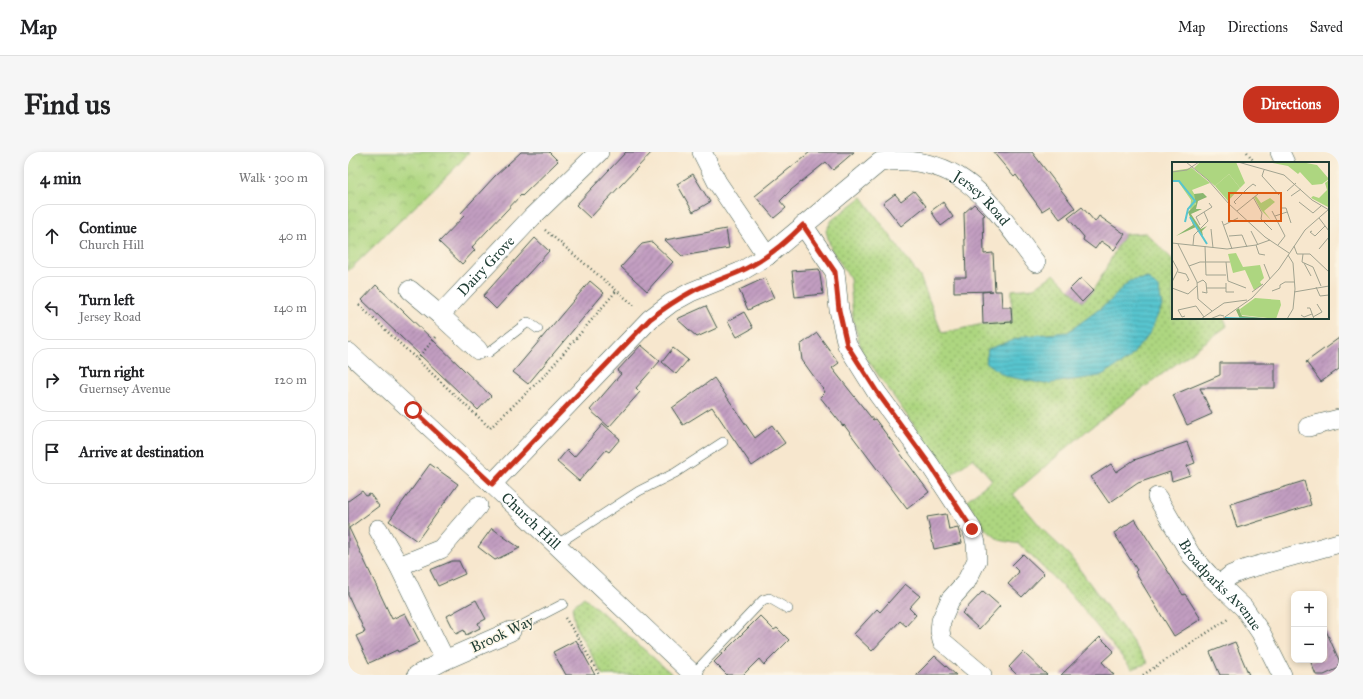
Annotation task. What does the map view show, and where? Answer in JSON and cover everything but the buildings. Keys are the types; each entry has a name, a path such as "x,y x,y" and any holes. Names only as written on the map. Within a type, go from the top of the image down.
{"street":[{"name":"Dairy Grove","path":"440,315 535,221 599,152"},
{"path":"702,152 717,182 767,256"},
{"path":"1280,152 1285,162"},
{"name":"Jersey Road","path":"492,484 650,319 671,303 691,292 740,272 767,256 786,242 803,225 884,156 896,159 917,160 938,164 949,169 975,187 996,210 1036,264"},
{"path":"803,225 835,272 839,310 847,345 877,392 930,465 972,529 976,543 977,560 966,582 950,600 941,621 940,631 942,641 982,675"},
{"path":"410,290 478,350"},
{"name":"Church Hill","path":"348,352 492,484 694,674"},
{"path":"1308,427 1339,418"},
{"name":"Broadparks Avenue","path":"1157,497 1191,555 1209,575 1244,608 1261,633 1282,675"},
{"path":"399,566 441,549 478,506"},
{"path":"378,529 399,566 443,666"},
{"path":"1220,584 1231,575 1246,569 1339,543"},
{"name":"Brook Way","path":"417,675 443,666 511,631"}],"lane":[{"path":"478,350 488,353 528,322 538,329"},
{"path":"556,545 639,491 675,473 723,442"},
{"path":"694,674 764,600 769,598 788,609"},
{"name":"Brook Way","path":"511,631 561,606"}],"path":[{"path":"1247,152 1254,162"},
{"path":"535,221 626,298"},
{"path":"417,359 439,334 440,315"},
{"path":"561,606 599,675"},
{"path":"1143,675 1244,608"}],"green space":[{"path":"348,152 469,152 455,168 348,271"},
{"path":"862,197 920,277 942,333 983,324 1011,322 1012,290 1034,288 1054,274 1082,302 1095,287 1125,234 1146,233 1172,259 1172,319 1224,319 1227,326 1091,427 1013,494 1046,533 1069,555 1148,663 1132,669 1072,596 1019,544 999,540 982,526 967,500 992,480 973,458 950,476 862,352 853,318 850,278 831,249 826,231 832,220"},
{"path":"584,597 673,675 603,675 576,628 572,607"}],"water":[{"path":"1148,278 1159,289 1162,306 1149,334 1128,360 1100,376 1045,384 1005,376 986,362 988,349 1025,336 1068,332 1109,302 1129,281"}],"route":[{"path":"413,410 492,484 650,319 671,303 691,292 740,272 767,256 786,242 803,225 835,272 839,297 839,310 843,334 847,345 877,392 930,465 972,529"}]}
